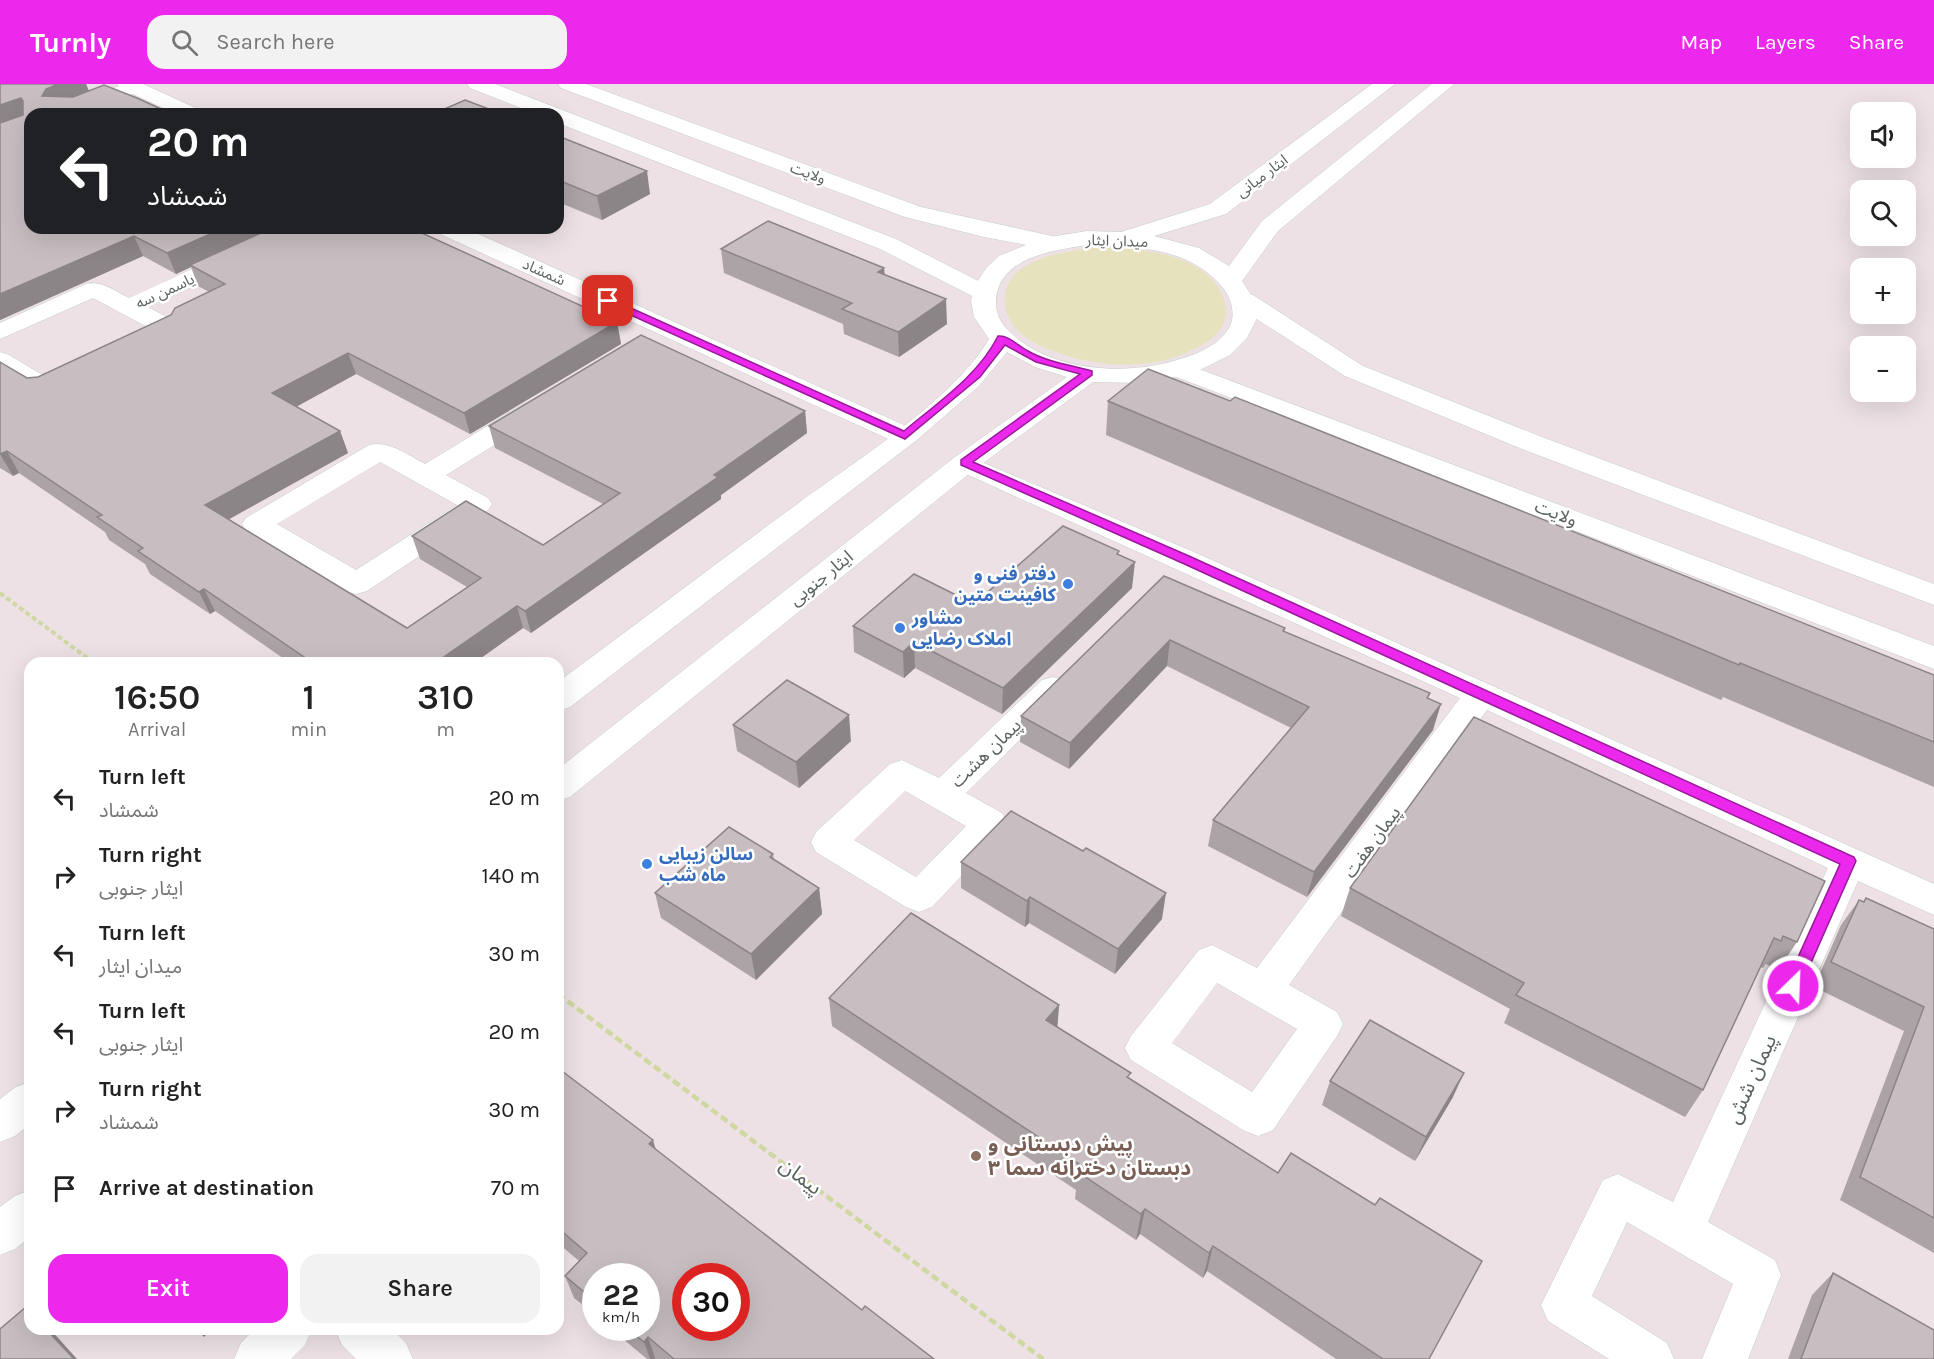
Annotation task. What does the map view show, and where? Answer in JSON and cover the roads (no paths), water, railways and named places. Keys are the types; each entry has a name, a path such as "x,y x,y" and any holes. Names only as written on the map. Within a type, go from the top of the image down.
{"street":[{"path":"477,84 538,108"},
{"name":"ولایت","path":"568,84 913,212 984,230 1053,243"},
{"name":"ایثار میانی","path":"1123,238 1218,208 1386,84"},
{"path":"564,118 888,244 984,293 983,308 989,323 1002,338 1024,354 1054,366 1089,373 1135,375 1178,369 1204,360 1225,347 1239,333 1245,316 1238,290 1270,226 1444,84"},
{"path":"77,108 130,86 180,108"},
{"name":"یاسمن سه","path":"129,308 287,234"},
{"name":"شمشاد","path":"459,234 905,436"},
{"name":"میدان ایثار","path":"984,293 992,277 1007,263 1028,251 1053,243 1087,238 1123,238 1156,243 1186,252 1212,264 1238,290"},
{"path":"0,332 94,289 170,329 119,354"},
{"path":"1238,290 1354,371 1532,443 1934,595"},
{"path":"638,347 668,329"},
{"path":"564,694 905,436 976,375 1000,345 1002,338"},
{"path":"0,360 48,389 89,369"},
{"name":"ولایت","path":"1178,369 1934,657"},
{"name":"ایثار جنوبی","path":"564,783 965,463 1089,373"},
{"path":"425,476 557,396"},
{"path":"379,451 425,476 478,504 356,584 256,525 379,451"},
{"path":"965,463 1184,559 1934,900"},
{"path":"1159,584 1184,559"},
{"name":"پیمان هشت","path":"942,796 1076,665"},
{"name":"پیمان هفت","path":"1263,990 1481,694"},
{"name":"پیمان شش","path":"1682,1231 1849,861"},
{"path":"0,1123 24,1105"},
{"path":"1651,1359 1564,1305 1618,1194 1759,1275 1725,1359"},
{"path":"0,1234 24,1215"},
{"path":"257,1359 283,1335"},
{"path":"364,1335 390,1359"}],"place":[{"name":"دفتر فنی و کافینت متین","path":"1068,584"},
{"name":"مشاور املاک رضایی","path":"900,628"},
{"name":"سالن زیبایی ماه شب","path":"647,864"},
{"name":"پیش دبستانی و دبستان دخترانه سما ۳","path":"976,1156"}]}
